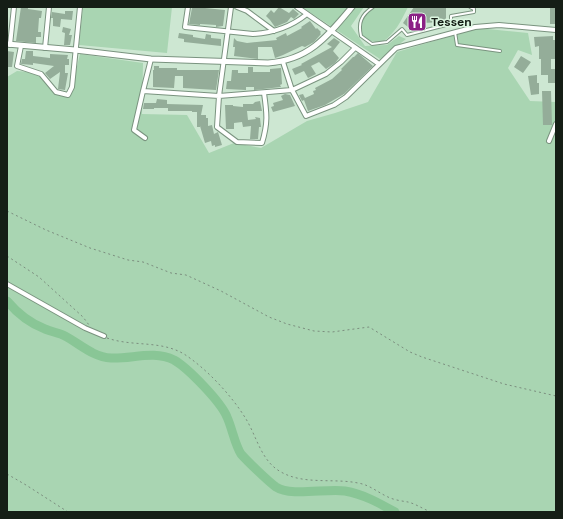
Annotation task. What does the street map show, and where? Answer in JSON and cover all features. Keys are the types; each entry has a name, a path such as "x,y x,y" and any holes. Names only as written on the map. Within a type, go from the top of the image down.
{"street":[{"path":"14,7 9,44 151,59 268,63 283,62 298,57 320,43 352,7"},
{"path":"44,48 49,7"},
{"path":"21,46 17,66 40,74 56,92 68,95 72,87 80,7"},
{"path":"188,7 185,27 252,34 274,31 297,22 307,14"},
{"path":"231,7 219,96 217,127 237,142 262,143 268,118 264,93"},
{"path":"237,7 247,11 274,31"},
{"path":"296,7 379,64"},
{"path":"283,62 292,90 306,116 334,105 346,97 396,48 475,27 499,25 556,30"},
{"path":"143,91 219,96 292,90 326,74 355,48"},
{"path":"145,138 134,130 151,59"},
{"path":"549,141 556,124"},
{"path":"7,284 85,328 104,336"}],"lane":[{"path":"373,7 368,10 359,23 361,36 372,44 387,42 402,29 407,35 446,25 450,21 451,16 474,12 474,9 470,7"},
{"path":"455,32 457,44 500,51"}],"path":[{"path":"7,212 90,248 128,260 143,262 171,273 186,275 221,291 269,317 287,324 314,332 332,332 369,328 410,352 422,357 504,384 556,396"},
{"path":"7,256 39,277 83,317 94,332"},
{"path":"104,336 128,343 159,345 172,348 194,361 226,392 246,419 263,454 280,472 292,477 359,483 372,487 387,497 410,503 430,512"},
{"path":"7,474 68,512"}],"green space":[{"path":"83,7 172,7 167,53 79,45"},
{"path":"302,7 364,7 351,26 365,46 387,45 399,36 406,39 380,59"},
{"path":"371,7 408,7 394,31 381,43 366,40 361,35 361,20"},
{"path":"478,28 528,33 532,55 518,50 508,68 530,101 556,102 556,512 7,512 7,77 17,71 42,73 56,92 70,95 80,54 143,63 142,114 187,115 209,153 234,143 261,148 307,121 368,102 397,52"}],"building":[{"path":"21,7 28,7 28,9 42,11 41,18 39,18 38,32 41,32 41,37 36,37 36,43 16,41"},
{"path":"279,7 289,13 293,9 299,14 294,19 291,17 287,22 275,27 266,16 271,10 274,13"},
{"path":"414,7 446,7 446,22 421,23 416,30 413,31 403,23"},
{"path":"550,7 556,7 556,24 550,24"},
{"path":"192,8 225,10 223,26 216,27 216,25 189,24"},
{"path":"65,11 73,11 72,20 61,19 60,27 53,26 53,18 51,18 52,12 65,14"},
{"path":"310,21 316,29 317,28 321,32 321,34 314,42 305,47 302,46 275,58 272,47 258,47 258,59 234,56 234,38 237,41 247,43 277,40 276,38 286,33 287,36 302,28 301,27"},
{"path":"63,27 71,29 69,35 72,35 70,45 64,45 65,33 62,32"},
{"path":"179,33 205,39 206,34 211,35 211,38 221,39 221,46 184,42 184,39 178,38"},
{"path":"553,36 553,40 556,40 556,59 551,59 551,69 556,69 556,83 548,83 548,75 541,75 539,46 535,47 534,37"},
{"path":"334,38 340,42 333,51 339,58 335,63 326,69 319,62 311,66 316,74 308,78 304,71 295,75 292,69 302,65 301,64 332,47 327,44"},
{"path":"7,51 14,52 12,67 7,67"},
{"path":"26,51 33,51 33,56 50,58 50,54 68,55 67,59 69,59 69,65 65,65 65,73 68,73 65,90 58,89 60,72 50,79 45,73 54,66 33,63 33,65 21,64 22,59 25,59"},
{"path":"358,53 373,66 344,94 325,105 308,111 304,100 302,101 299,95 303,94 305,98 314,94 313,91 316,90 315,88 332,79"},
{"path":"521,56 531,62 523,73 514,67"},
{"path":"154,66 159,66 159,68 177,68 177,70 219,70 216,90 183,88 183,76 175,76 174,88 153,87"},
{"path":"248,67 253,67 253,72 270,72 270,69 281,68 281,87 254,90 254,87 246,87 246,90 226,89 227,81 231,81 232,70 238,70 238,73 248,73"},
{"path":"537,75 539,94 531,95 528,76"},
{"path":"542,91 551,91 552,125 543,125"},
{"path":"285,94 290,95 295,106 273,112 271,107 274,106 273,103 283,100 281,96"},
{"path":"157,99 167,100 167,104 203,105 201,115 206,115 206,118 208,118 208,126 212,125 214,134 218,132 222,145 215,147 215,145 212,146 211,141 205,143 200,126 197,127 197,112 168,111 168,108 143,109 144,103 156,103"},
{"path":"260,101 262,111 247,111 248,120 256,119 255,117 260,118 261,127 259,127 258,139 250,139 251,126 243,127 242,122 234,123 234,129 226,129 225,105 243,107 243,104 253,104"}],"waterway":[{"path":"7,301 15,310 34,324 65,336 98,355 111,358 151,355 166,357 180,364 204,386 224,411 241,454 276,487 283,490 300,492 337,490 352,492 371,499 395,512"}],"place":[{"name":"Tessen","path":"417,22"}]}
